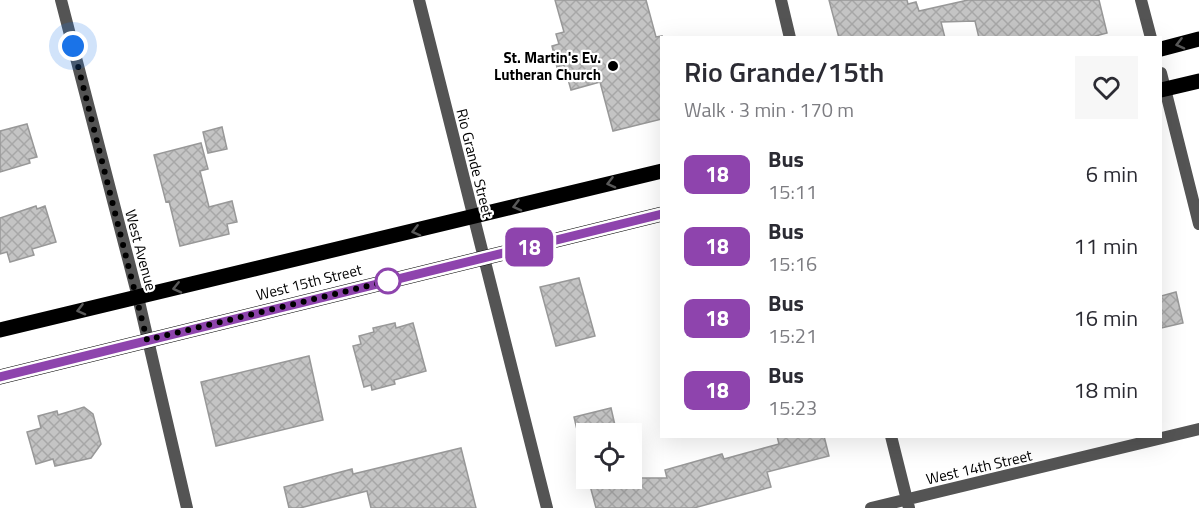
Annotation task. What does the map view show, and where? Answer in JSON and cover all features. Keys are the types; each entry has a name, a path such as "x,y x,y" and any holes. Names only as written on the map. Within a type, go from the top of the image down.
{"main road":[{"path":"1162,49 1199,39"},
{"path":"1163,89 1199,81"},
{"name":"West 15th Street","path":"0,330 660,171"},
{"name":"West 15th Street","path":"0,376 660,214"}],"street":[{"name":"West Avenue","path":"61,0 138,297 187,508"},
{"name":"Rio Grande Street","path":"419,0 547,508"},
{"path":"781,0 790,36"},
{"path":"1141,0 1150,36"},
{"path":"1163,89 1199,224"},
{"name":"West 14th Street","path":"872,508 908,504 1199,429"},
{"path":"892,438 908,504"}],"building":[{"name":"St. Martin's Ev. Lutheran Church","path":"555,0 646,0 656,37 660,36 660,119 613,131 600,82 571,90 564,65 557,67 552,46 559,44 556,34 564,32"},
{"path":"829,0 907,0 908,4 916,2 919,11 968,0 1099,0 1107,33 1096,36 979,36 975,21 941,22 944,36 838,36"},
{"path":"27,124 37,157 29,159 30,163 0,172 0,131"},
{"path":"222,127 227,149 208,153 203,132"},
{"path":"201,143 208,169 200,171 209,207 232,201 237,222 227,224 229,234 180,246 154,155"},
{"path":"36,206 37,209 45,206 56,242 32,249 34,255 10,262 7,252 0,254 0,218"},
{"path":"579,278 595,336 556,346 540,287"},
{"path":"1176,292 1183,323 1162,328 1162,296"},
{"path":"395,323 396,328 413,323 426,371 394,380 395,384 372,390 371,385 364,387 353,346 361,344 359,336 374,332 373,328"},
{"path":"309,356 323,420 216,446 201,382"},
{"path":"84,407 93,414 101,444 91,458 55,466 53,459 36,464 27,432 41,428 38,416 57,411 58,415"},
{"path":"611,408 614,423 576,423 576,426 574,417"},
{"path":"778,438 824,438 829,456 767,472 771,487 694,508 596,508 591,489 642,489 642,478 667,478 665,470 722,454 724,459 779,444"},
{"path":"461,448 476,508 371,508 367,491 300,508 289,508 284,487 352,469 353,474"}],"bus line":[{"name":"18","path":"0,377 660,214"}],"place":[{"name":"St. Martin's Ev. Lutheran Church","path":"613,66"}],"route":[{"path":"73,46 147,340 388,281"}]}
